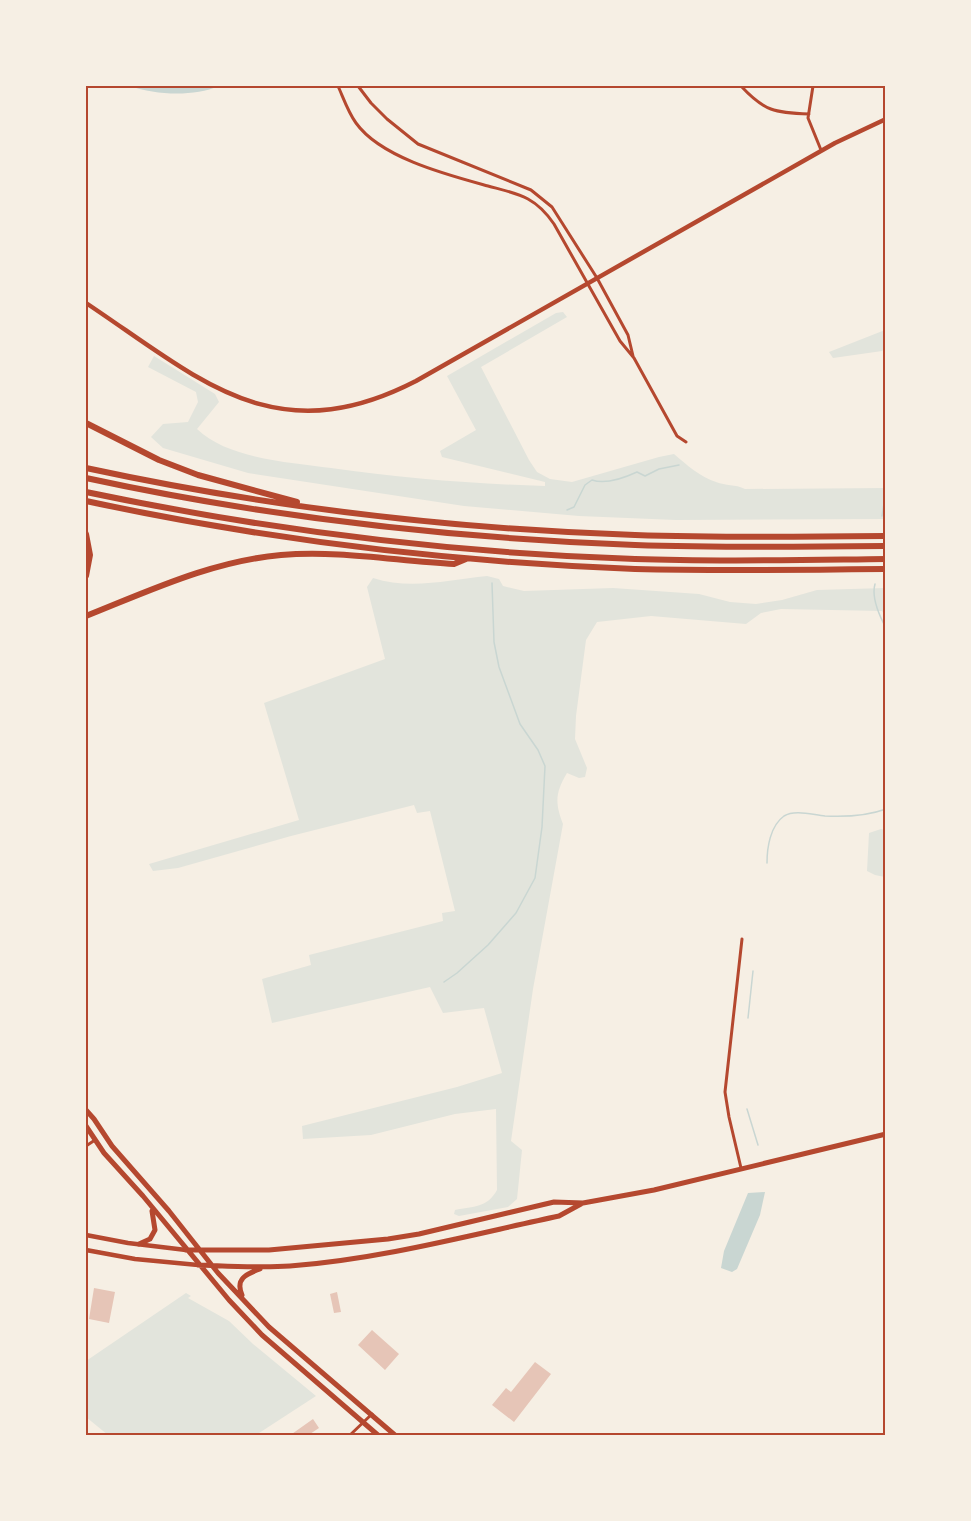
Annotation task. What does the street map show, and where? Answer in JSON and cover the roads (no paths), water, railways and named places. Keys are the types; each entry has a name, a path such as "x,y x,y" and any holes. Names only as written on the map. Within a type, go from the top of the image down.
{"highway":[{"path":"86,423 159,460 198,475 327,510"},
{"path":"86,468 205,492 327,510 459,524 598,534 720,537 885,536"},
{"path":"86,478 256,510 468,535 579,543 672,546 885,546"},
{"path":"86,492 290,529 477,550 671,560 885,559"},
{"path":"86,501 188,522 289,538 360,548 468,558 597,567 719,570 885,569"},
{"path":"86,534 90,555 86,576"},
{"path":"86,616 214,567 261,557 322,554 454,564 468,558"}],"main road":[{"path":"86,303 225,393 267,406 304,411 322,411 356,405 392,393 821,150 863,128 885,120"},
{"path":"86,1110 118,1153 151,1189 212,1265 269,1327 396,1436"},
{"path":"86,1126 116,1168 149,1204 198,1265 262,1335 379,1436"},
{"path":"86,1235 186,1250 268,1250 388,1239 419,1234 554,1202 583,1203 654,1190 885,1134"},
{"path":"86,1250 135,1259 264,1268 344,1260 422,1246 559,1216 583,1203"},
{"path":"139,1244 150,1239 155,1230 154,1216 149,1204"},
{"path":"419,1234 422,1246"},
{"path":"246,1302 240,1291 241,1280 244,1276 264,1268"}],"street":[{"path":"338,86 356,123 377,145 413,162 488,186 515,192 533,202 554,224 620,340 634,358 677,436 686,442"},
{"path":"358,86 379,111 418,144 520,185 539,196 557,214 597,278 628,335 634,358"},
{"path":"741,86 767,108 808,114"},
{"path":"813,86 808,114 811,128 821,150"},
{"path":"741,1169 725,1092 742,939"},
{"path":"86,1146 95,1140"},
{"path":"349,1436 372,1414"}],"waterway":[{"path":"567,510 574,507 585,485 592,480 609,481 637,472 645,476 659,469 679,465"},
{"path":"882,516 886,491"},
{"path":"444,982 488,945 516,913 535,878 542,827 545,766 538,750 520,724 499,667 494,642 492,583"},
{"path":"875,584 875,601 886,628"},
{"path":"767,863 772,831 779,820 788,814 848,816 886,809"},
{"path":"748,1018 753,971"},
{"path":"747,1109 758,1145"}]}
